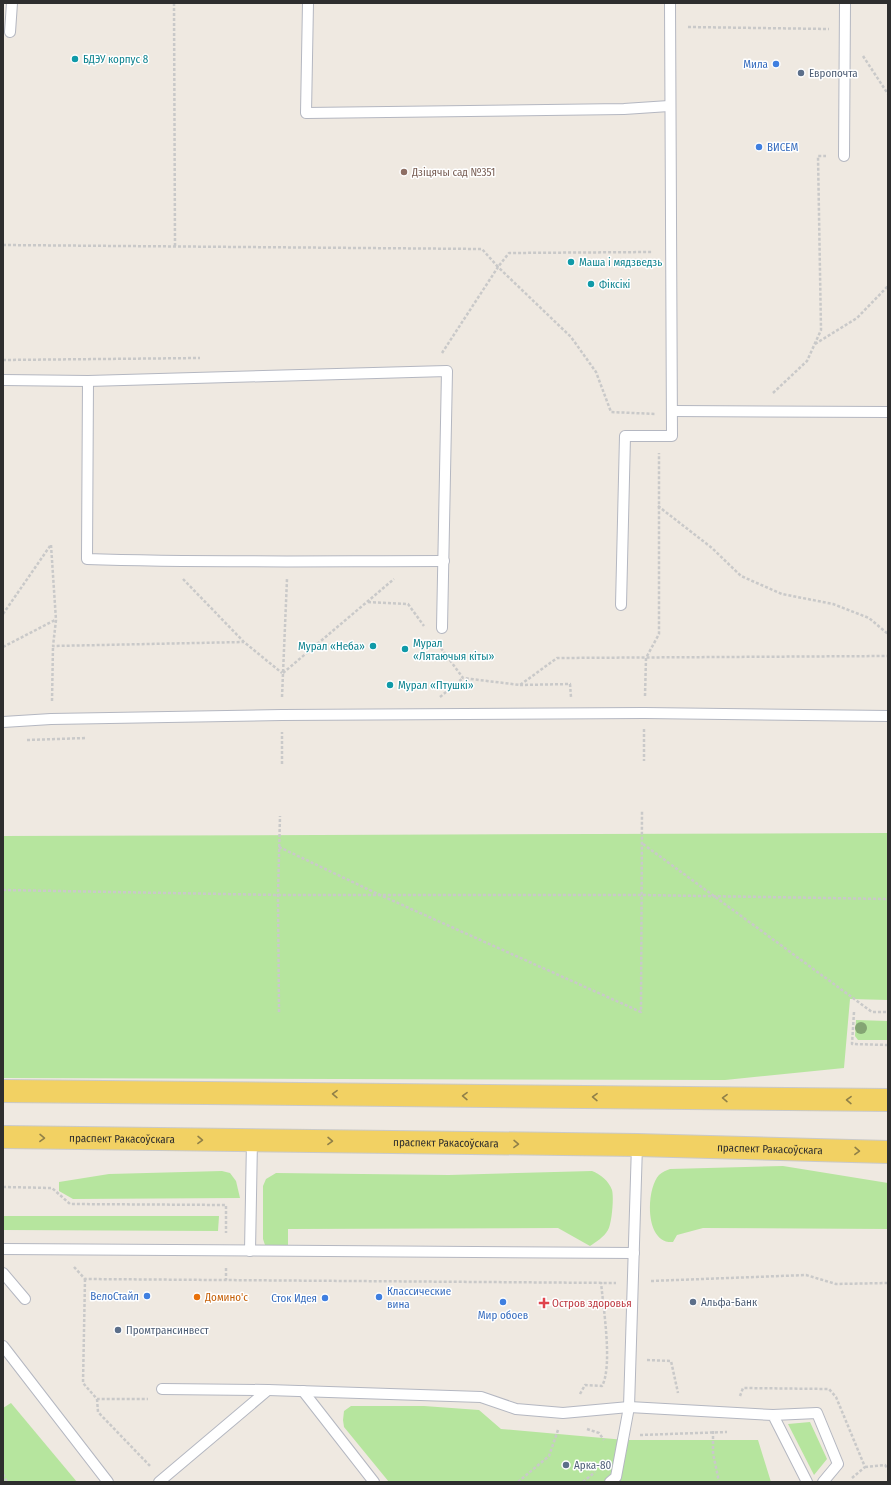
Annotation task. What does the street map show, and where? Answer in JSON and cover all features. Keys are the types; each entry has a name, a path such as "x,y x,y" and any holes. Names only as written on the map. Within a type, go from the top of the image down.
{"main road":[{"path":"3,1091 888,1100"},
{"name":"праспект Ракасоўскага","path":"3,1137 637,1145 888,1152"}],"lane":[{"path":"10,32 12,3"},
{"path":"308,3 306,113 624,109 669,106"},
{"path":"621,605 625,436 672,436 673,410 669,106 670,3"},
{"path":"844,155 845,3"},
{"path":"3,380 88,381 447,371 442,628"},
{"path":"88,381 87,559 165,562 287,563 444,561"},
{"path":"673,410 888,412"},
{"path":"3,722 51,719 282,715 572,713 888,716"},
{"path":"250,1250 252,1140"},
{"path":"610,1482 616,1477 629,1407 637,1145"},
{"path":"3,1249 634,1252"},
{"path":"3,1273 25,1299"},
{"path":"3,1346 108,1482"},
{"path":"162,1389 268,1390 481,1397 516,1409 563,1413 629,1407 773,1415 817,1413 838,1464 823,1482"},
{"path":"159,1482 268,1390"},
{"path":"303,1391 374,1482"},
{"path":"773,1415 807,1482"}],"path":[{"path":"174,3 175,246"},
{"path":"670,27 845,29 888,94"},
{"path":"754,411 808,361 821,330 818,156 844,155"},
{"path":"3,245 482,249 498,267 571,337 596,372 611,412 660,414 673,410"},
{"path":"440,356 509,252 653,252"},
{"path":"815,344 857,318 888,286"},
{"path":"3,360 201,358"},
{"path":"646,683 646,658 660,634 658,506 659,436"},
{"path":"658,506 712,548 741,576 782,594 833,604 868,618 888,634"},
{"path":"3,614 51,545 56,620 53,646 51,719"},
{"path":"283,673 416,561"},
{"path":"165,562 244,642 283,673"},
{"path":"282,764 283,673 287,563"},
{"path":"368,602 408,604 426,628"},
{"path":"3,647 56,620"},
{"path":"435,641 463,678 520,685 570,684 572,713"},
{"path":"53,646 244,642"},
{"path":"520,685 557,658 888,656"},
{"path":"280,847 380,895 641,1012 642,811"},
{"path":"279,1012 278,895 280,816"},
{"path":"642,844 717,897 872,1012 888,1012"},
{"path":"3,890 278,895 641,895 888,899"},
{"path":"854,1012 852,1044 888,1045"},
{"path":"3,1187 52,1188 70,1204 226,1205 226,1280"},
{"path":"72,1264 85,1279 83,1383 97,1399 98,1412 147,1464 154,1468"},
{"path":"85,1279 632,1283 806,1276 836,1284 888,1283"},
{"path":"518,1482 549,1456 566,1406 577,1399 585,1385 602,1386 605,1380 607,1353 601,1282"},
{"path":"644,1359 671,1361 679,1398"},
{"path":"97,1399 135,1399"},
{"path":"558,1428 565,1429"},
{"path":"586,1429 599,1433 606,1444"},
{"path":"713,1432 713,1453 719,1482"},
{"path":"637,1435 735,1432"},
{"path":"865,1467 885,1465 888,1469"},
{"path":"583,1482 598,1469"},
{"path":"3,1474 7,1482"}],"green space":[{"path":"888,833 888,1000 850,999 844,1068 725,1080 3,1078 3,836"},
{"path":"856,1020 888,1021 888,1040 858,1040 855,1036"},
{"path":"783,1166 888,1183 888,1229 703,1228 677,1235 673,1242 664,1240 657,1234 652,1225 650,1203 652,1192 655,1182 659,1175 663,1172 670,1169"},
{"path":"222,1171 230,1173 236,1181 240,1198 73,1199 59,1191 59,1182 109,1174"},
{"path":"592,1171 601,1176 609,1184 613,1193 613,1204 611,1222 608,1230 602,1237 590,1246 558,1228 288,1229 288,1247 271,1249 265,1245 263,1239 263,1186 266,1179 276,1173 449,1175"},
{"path":"3,1216 219,1216 218,1231 3,1230"},
{"path":"11,1403 77,1482 3,1482 3,1408"},
{"path":"351,1406 424,1406 479,1410 501,1429 625,1440 758,1440 771,1482 389,1482 344,1427 344,1411"},
{"path":"810,1422 827,1459 814,1475 788,1424"}],"place":[{"name":"БДЭУ корпус 8","path":"75,59"},
{"name":"Мила","path":"776,64"},
{"name":"Европочта","path":"801,73"},
{"name":"ВИСЕМ","path":"759,147"},
{"name":"Дзіцячы сад №351","path":"404,172"},
{"name":"Маша і мядзведзь","path":"571,262"},
{"name":"Фіксікі","path":"591,284"},
{"name":"Мурал «Неба»","path":"373,646"},
{"name":"Мурал «Лятаючыя кіты»","path":"405,649"},
{"name":"Мурал «Птушкі»","path":"390,685"},
{"name":"ВелоСтайл","path":"147,1296"},
{"name":"Домино'c","path":"197,1297"},
{"name":"Классические вина","path":"379,1297"},
{"name":"Сток Идея","path":"325,1298"},
{"name":"Мир обоев","path":"503,1302"},
{"name":"Альфа-Банк","path":"693,1302"},
{"name":"Остров здоровья","path":"544,1303"},
{"name":"Промтрансинвест","path":"118,1330"},
{"name":"Арка-80","path":"566,1465"}]}
